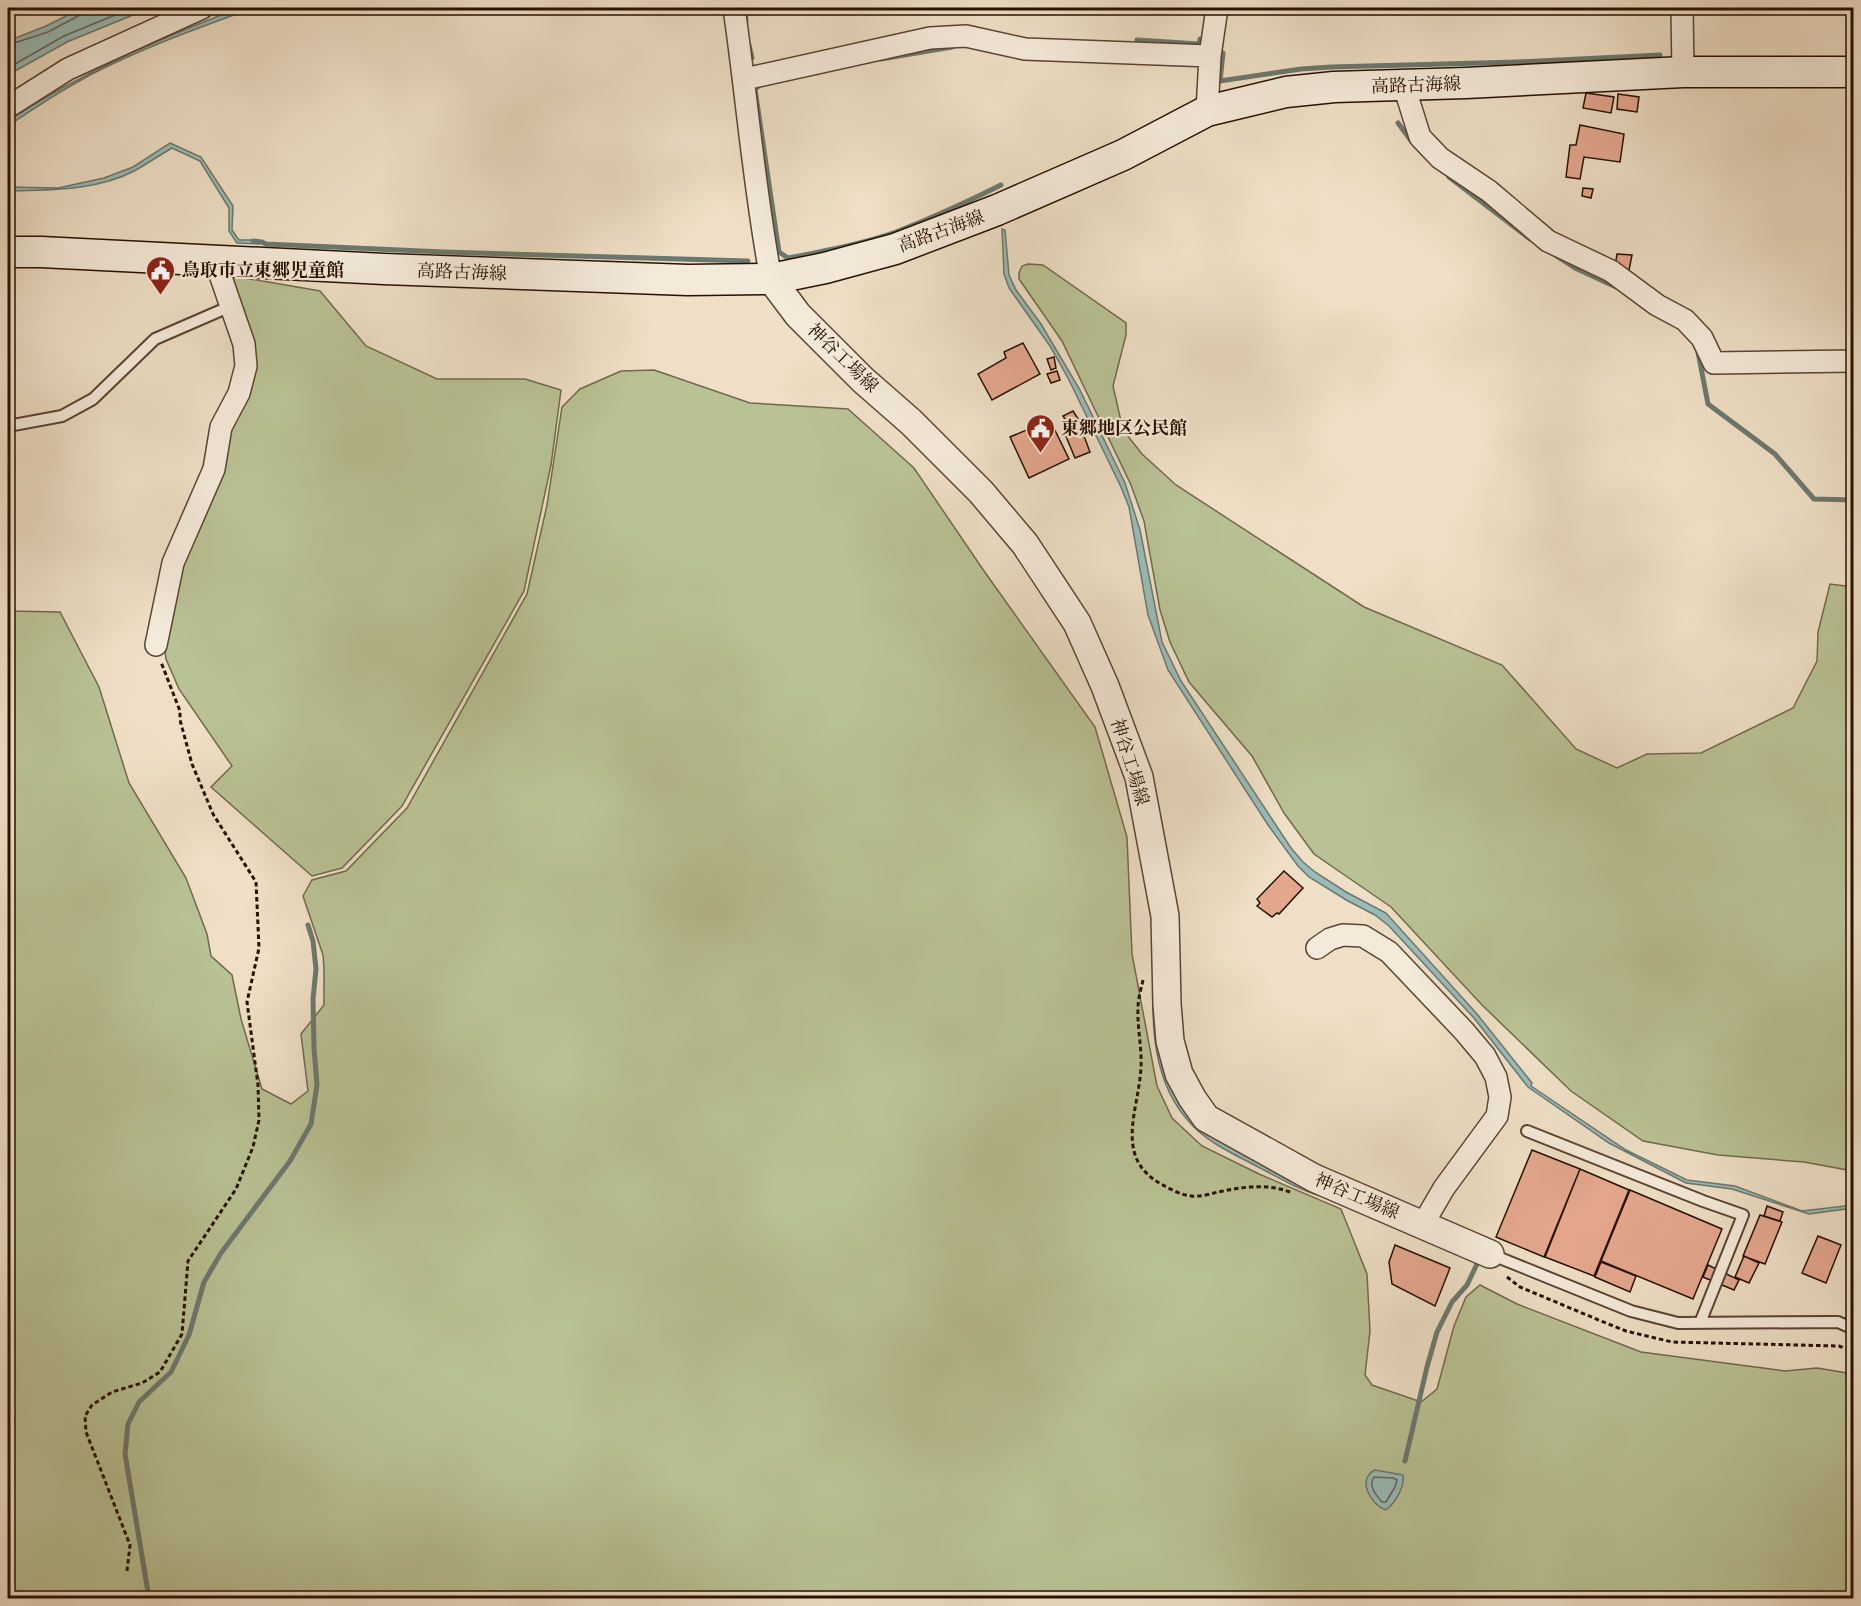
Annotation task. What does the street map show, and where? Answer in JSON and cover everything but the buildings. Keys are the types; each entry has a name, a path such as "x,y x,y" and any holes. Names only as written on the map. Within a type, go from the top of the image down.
{"main road":[{"name":"高路古海線","path":"8,252 665,279 771,279 825,268 895,249 997,210 1123,155 1207,111 1286,92 1334,87 1404,86 1683,72 1854,72"}],"street":[{"path":"8,107 68,69 202,8"},
{"path":"734,8 771,279"},
{"path":"1207,111 1210,56 1217,8"},
{"path":"1682,8 1683,72"},
{"path":"745,79 930,38 966,36 1025,49 1210,56"},
{"path":"1404,86 1420,137 1440,158 1512,209 1548,241 1611,271 1657,305 1685,320 1702,338 1714,363 1854,361"},
{"path":"156,645 173,563 214,469 221,427 239,393 246,366 244,344 215,260"},
{"name":"神谷工場線","path":"771,279 798,315 981,492 1025,544 1077,623 1105,686 1139,777 1165,916 1170,1041 1179,1074 1206,1118 1314,1178 1490,1254"},
{"path":"1317,948 1330,939 1343,935 1363,936 1389,952 1464,1031 1485,1056 1496,1077 1500,1097 1497,1116 1444,1188 1423,1224"}],"lane":[{"path":"8,426 62,416 93,399 155,339 231,306"},
{"path":"1527,1131 1743,1215 1700,1323"},
{"path":"1490,1254 1630,1311 1678,1323 1838,1322 1854,1329"}],"path":[{"path":"127,1571 130,1545 86,1431 85,1416 92,1405 112,1392 142,1383 160,1372 182,1334 188,1261 236,1189 253,1147 259,1120 258,1085 247,1002 259,948 256,882 213,814 192,764 180,720 180,711 156,645"}],"green space":[{"path":"1043,265 1126,323 1126,335 1113,386 1123,430 1142,454 1176,485 1364,607 1502,665 1576,749 1617,768 1647,754 1701,753 1793,708 1817,661 1818,632 1830,584 1853,587 1853,1171 1804,1162 1718,1155 1643,1141 1571,1091 1482,1005 1391,907 1314,854 1284,813 1252,756 1189,682 1170,642 1160,610 1144,521 1131,485 1062,341 1019,279 1022,266"},
{"path":"228,275 320,291 366,346 437,379 525,379 561,390 551,465 524,591 402,806 342,868 312,876 211,787 232,766 179,689 166,659 164,643 182,564 226,428 249,387"},
{"path":"654,370 750,403 848,409 914,468 1095,727 1127,837 1132,954 1157,1086 1172,1118 1202,1146 1259,1174 1341,1209 1367,1274 1370,1331 1365,1375 1372,1385 1421,1402 1437,1389 1454,1326 1466,1297 1480,1285 1517,1304 1641,1352 1785,1371 1817,1368 1853,1374 1853,1598 8,1598 8,611 60,612 99,687 129,783 186,878 207,934 211,956 232,975 241,1019 262,1089 291,1104 308,1091 301,1034 324,1005 323,955 303,896 312,880 346,871 407,808 527,594 547,505 562,407 580,389 621,371"}],"water":[{"path":"82,8 150,8 67,42 8,75 8,41"},
{"path":"239,8 253,8 170,39 110,65 59,93 8,126 8,121 92,72 179,32"},
{"path":"170,143 201,157 233,206 232,230 239,240 258,240 259,244 237,243 229,231 229,208 200,161 172,148 136,170 105,182 73,188 8,191 8,187 58,188 104,178 133,167"},
{"path":"1002,229 1005,230 1009,275 1016,290 1041,324 1080,390 1125,483 1140,530 1162,642 1181,681 1291,848 1303,862 1346,892 1386,913 1477,1014 1532,1083 1531,1086 1626,1150 1687,1180 1735,1186 1802,1211 1853,1205 1853,1208 1809,1214 1732,1189 1686,1183 1609,1143 1528,1087 1474,1018 1389,926 1375,915 1309,877 1298,866 1268,825 1168,670 1148,615 1129,507 1069,380 1050,346 1009,288 1004,274"},
{"path":"1153,964 1167,1078 1330,1198 1293,1185 1224,1149 1199,1132 1178,1108 1168,1090 1156,1050"},
{"path":"1375,1470 1403,1475 1399,1494 1386,1510 1371,1498 1366,1485 1369,1474"}],"waterway":[{"path":"745,8 746,21"},
{"path":"1137,40 1199,44 1200,39"},
{"path":"749,45 752,58"},
{"path":"881,59 952,47"},
{"path":"1223,53 1220,81 1331,67 1660,55"},
{"path":"761,84 755,89 779,252 788,258 856,244 896,232 1001,185"},
{"path":"1398,123 1412,142"},
{"path":"1449,177 1530,239"},
{"path":"253,241 266,244 444,252 748,261"},
{"path":"1555,255 1575,268 1616,287"},
{"path":"1698,352 1708,404 1775,454 1814,499 1854,500"},
{"path":"149,1598 125,1454 128,1424 139,1402 171,1372 189,1335 204,1282 221,1253 290,1161 311,1124 317,1085 313,999 316,969 313,941 308,925"},
{"path":"1405,1461 1437,1332 1452,1302 1467,1285 1478,1262"}],"place":[{"name":"鳥取市立東郷児童館","path":"161,296"},
{"name":"東郷地区公民館","path":"1040,454"}]}
